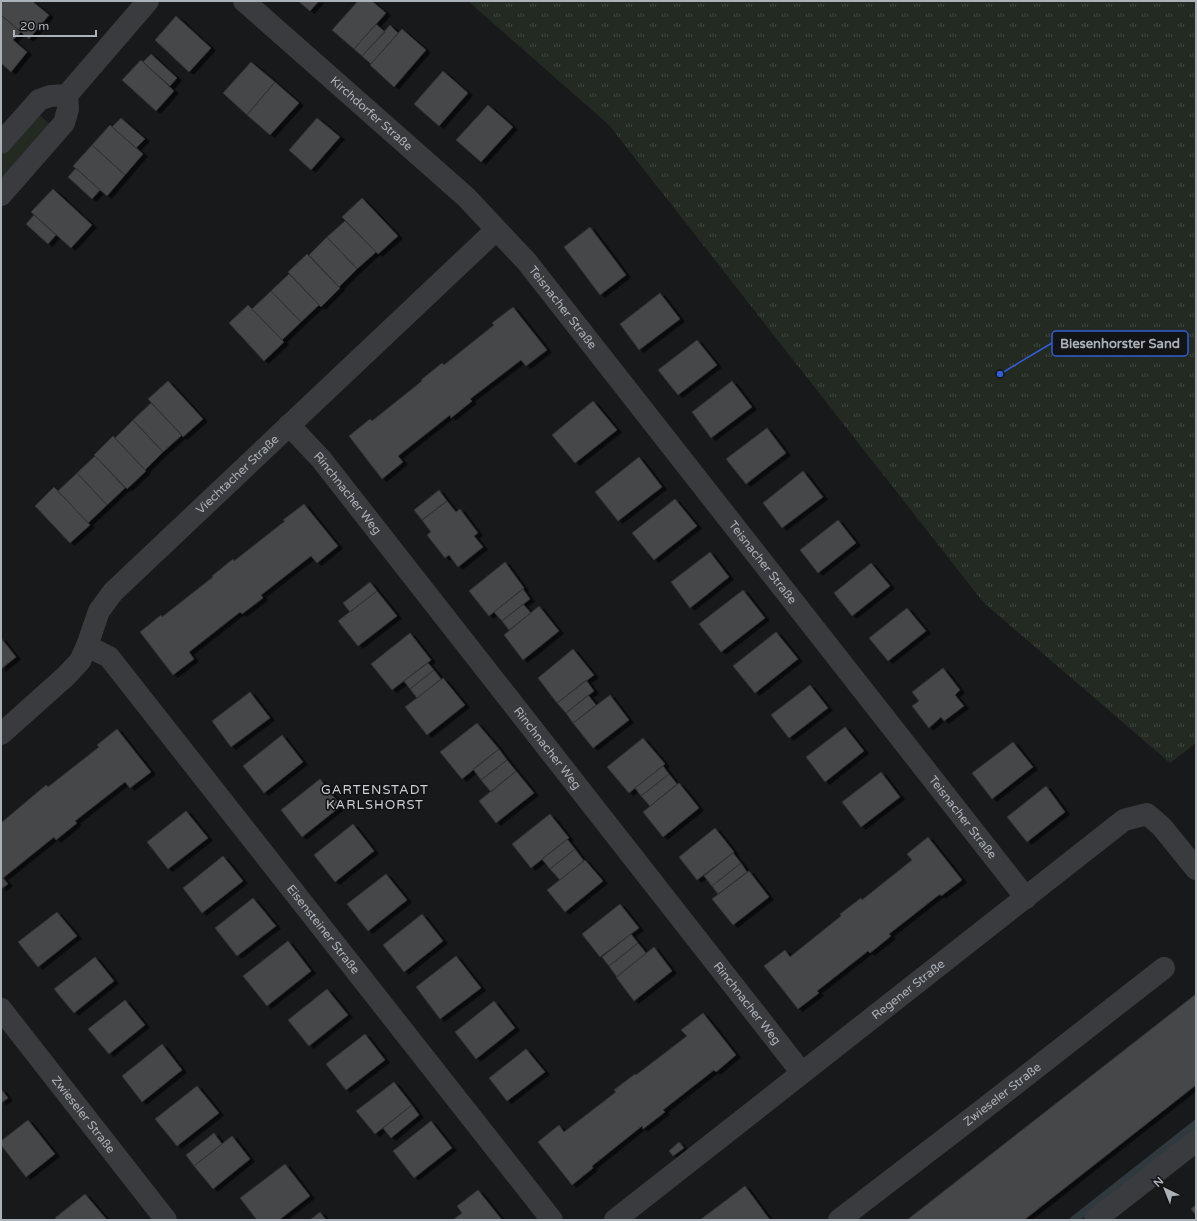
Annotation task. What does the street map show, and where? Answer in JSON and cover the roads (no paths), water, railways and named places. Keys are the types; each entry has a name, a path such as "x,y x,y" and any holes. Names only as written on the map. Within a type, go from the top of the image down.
{"street":[{"path":"1,195 64,123 68,109 67,95 148,1"},
{"name":"Kirchdorfer Straße","path":"244,1 466,197 496,230"},
{"path":"1,143 38,100 50,96 67,95"},
{"name":"Viechtacher Straße","path":"1,734 66,676 80,661 87,646 99,611 113,592 496,230"},
{"name":"Teisnacher Straße","path":"496,230 527,262 1026,898"},
{"name":"Rinchnacher Weg","path":"289,425 321,459 802,1073"},
{"name":"Eisensteiner Straße","path":"87,646 109,657 552,1220"},
{"name":"Regener Straße","path":"615,1220 1124,820 1148,814 1162,827 1196,869"},
{"name":"Zwieseler Straße","path":"839,1220 1164,968"},
{"name":"Zwieseler Straße","path":"1,1009 166,1220"},
{"path":"1095,1220 1196,1141"}],"waterway":[{"path":"1074,1220 1196,1124"}],"place":[{"name":"Biesenhorster Sand","path":"1000,374"}],"district":[{"name":"GARTENSTADT KARLSHORST","path":"375,796"}]}
